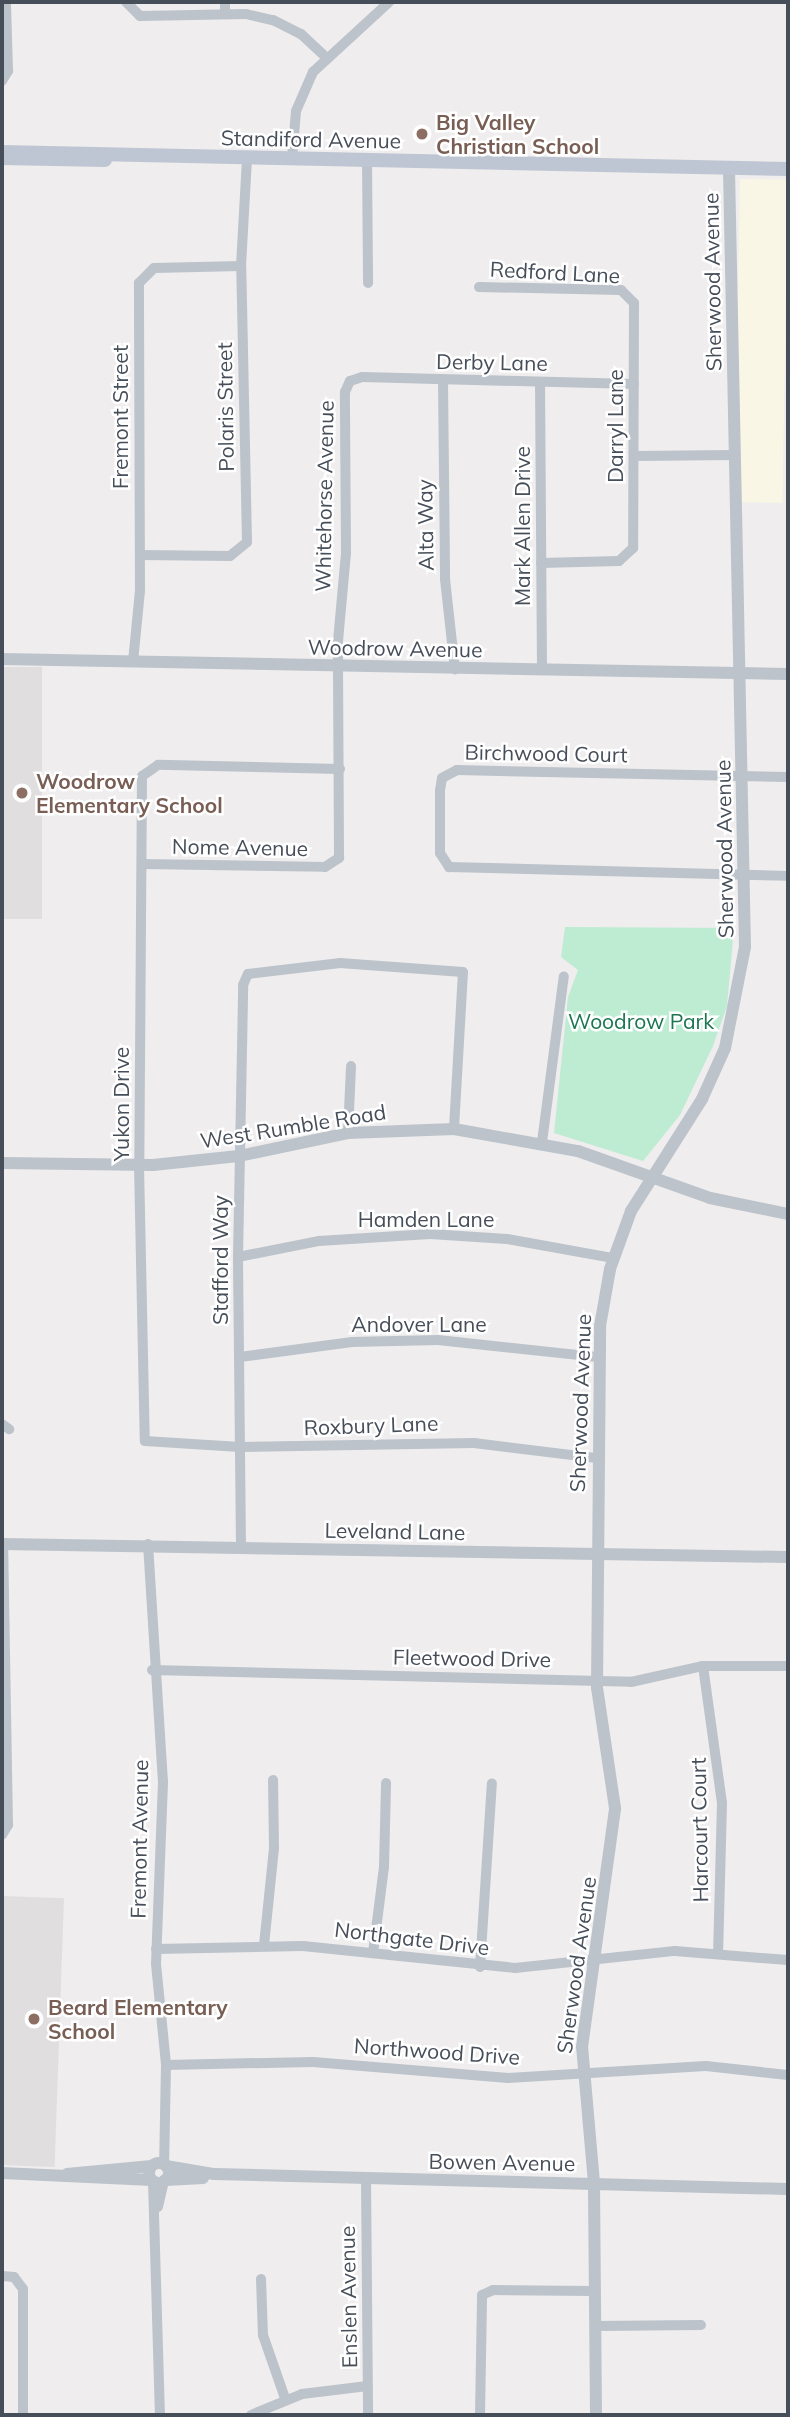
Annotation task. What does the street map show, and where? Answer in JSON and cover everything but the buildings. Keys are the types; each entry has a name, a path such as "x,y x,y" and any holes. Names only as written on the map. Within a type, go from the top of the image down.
{"main road":[{"name":"Standiford Avenue","path":"2,152 76,150 131,158 788,169"},
{"path":"2,158 78,163 131,158"}],"street":[{"path":"2,80 8,71 6,2"},
{"path":"225,2 225,14"},
{"path":"292,159 300,98 326,57 389,2"},
{"path":"128,6 140,16 225,14 288,26 326,57"},
{"name":"Polaris Street","path":"140,555 230,556 247,542 241,266 247,159"},
{"path":"367,160 368,283"},
{"name":"Sherwood Avenue","path":"596,2415 594,2183 581,2074 615,1825 597,1681 595,1554 598,1357 613,1258 651,1174 702,1099 729,1036 743,974 743,776 729,169"},
{"name":"Fremont Street","path":"133,662 140,555 140,277 154,268 241,266"},
{"name":"Redford Lane","path":"479,287 621,290 630,295"},
{"name":"Darryl Lane","path":"541,563 628,557 635,456 630,295"},
{"name":"Derby Lane","path":"350,382 362,377 634,384"},
{"name":"Alta Way","path":"443,380 445,579 454,669"},
{"name":"Whitehorse Avenue","path":"335,862 341,852 338,666 346,553 345,392 350,382"},
{"name":"Mark Allen Drive","path":"540,382 542,670"},
{"path":"635,456 735,455"},
{"name":"Woodrow Avenue","path":"2,659 788,674"},
{"name":"Yukon Drive","path":"145,1441 139,1165 141,780 146,769 158,765 340,769"},
{"name":"Birchwood Court","path":"788,777 451,771 440,783 440,853 456,868 788,877"},
{"name":"Nome Avenue","path":"142,864 325,867 335,862"},
{"name":"Stafford Way","path":"241,1547 239,1156 243,985 248,974 340,963 463,972 454,1129"},
{"path":"542,1142 564,976"},
{"path":"348,1133 351,1066"},
{"name":"West Rumble Road","path":"2,1163 139,1165 239,1156 348,1133 454,1129 542,1142 651,1174 710,1198 788,1214"},
{"name":"Hamden Lane","path":"238,1257 318,1241 430,1234 519,1240 613,1258"},
{"name":"Andover Lane","path":"240,1357 352,1342 438,1339 598,1357"},
{"name":"Roxbury Lane","path":"145,1441 240,1447 462,1442 597,1458"},
{"path":"2,1544 3,1834"},
{"name":"Leveland Lane","path":"2,1544 148,1544 788,1557"},
{"name":"Fremont Avenue","path":"148,1544 152,1670 163,1782 156,1949 166,2065 159,2165"},
{"name":"Fleetwood Drive","path":"152,1670 639,1681 704,1666 788,1666"},
{"name":"Harcourt Court","path":"704,1666 722,1803 718,1952"},
{"path":"264,1945 275,1836 273,1780"},
{"path":"373,1953 384,1867 386,1783"},
{"path":"480,1967 492,1783"},
{"name":"Northgate Drive","path":"156,1949 264,1945 373,1953 480,1967 718,1952 788,1960"},
{"name":"Northwood Drive","path":"166,2065 313,2062 477,2077 706,2066 788,2075"},
{"path":"158,2181 159,2165"},
{"path":"159,2165 160,2415"},
{"name":"Bowen Avenue","path":"67,2174 159,2165 214,2174 788,2189"},
{"name":"Bowen Avenue","path":"2,2173 67,2174 158,2181 214,2174"},
{"name":"Enslen Avenue","path":"366,2178 368,2415"},
{"path":"2,2276 19,2280 24,2293 23,2415"},
{"path":"261,2279 263,2335 285,2398"},
{"path":"480,2415 482,2295 493,2290 594,2291"},
{"path":"595,2326 701,2325"},
{"path":"251,2415 285,2398 368,2386"}],"shaded area":[{"path":"740,179 788,180 782,503 734,502"},
{"name":"Woodrow Elementary School","path":"2,667 42,667 42,919 2,919"},
{"name":"Beard Elementary School","path":"2,1896 64,1898 55,2167 2,2165"}],"green space":[{"name":"Woodrow Park","path":"565,927 734,928 727,1006 713,1046 680,1115 643,1161 554,1133 568,997 578,970 561,957"}],"place":[{"name":"Big Valley Christian School","path":"422,134"},
{"name":"Woodrow Elementary School","path":"22,793"},
{"name":"Beard Elementary School","path":"34,2019"}]}
